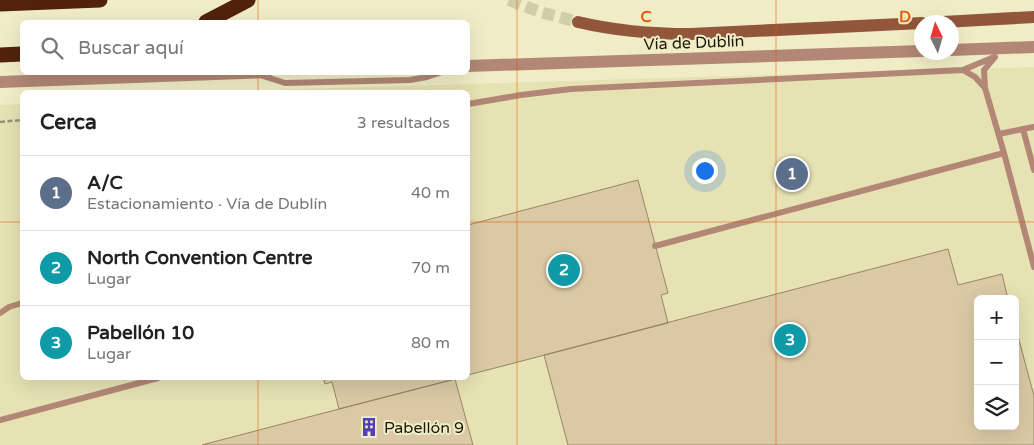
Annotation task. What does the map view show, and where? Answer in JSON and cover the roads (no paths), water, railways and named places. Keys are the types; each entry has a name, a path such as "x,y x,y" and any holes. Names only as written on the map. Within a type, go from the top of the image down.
{"highway":[{"path":"0,4 100,0"},
{"path":"210,20 248,0"},
{"path":"0,55 20,54"}],"street":[{"path":"959,21 1034,17"},
{"path":"578,22 609,29 662,34 914,24"},
{"path":"959,50 1034,47"},
{"name":"Vía de Dublín","path":"470,66 914,51"},
{"path":"0,82 198,75"}],"lane":[{"path":"470,104 521,94 571,89 963,70 995,57 1010,48"},
{"path":"995,57 984,70 985,88 1034,267"},
{"path":"963,70 976,77 985,88"},
{"path":"259,75 275,81 285,82 410,80 434,75"},
{"path":"999,134 1034,126"},
{"path":"1024,129 1034,170"},
{"path":"655,246 1004,153"},
{"path":"0,312 20,303"},
{"path":"0,420 150,380"}],"tunnel":[{"path":"509,0 540,12 578,22"}],"place":[{"name":"A/C","path":"792,174"},
{"name":"North Convention Centre","path":"564,270"},
{"name":"Pabellón 10","path":"790,340"},
{"name":"Pabellón 9","path":"369,427"}]}
